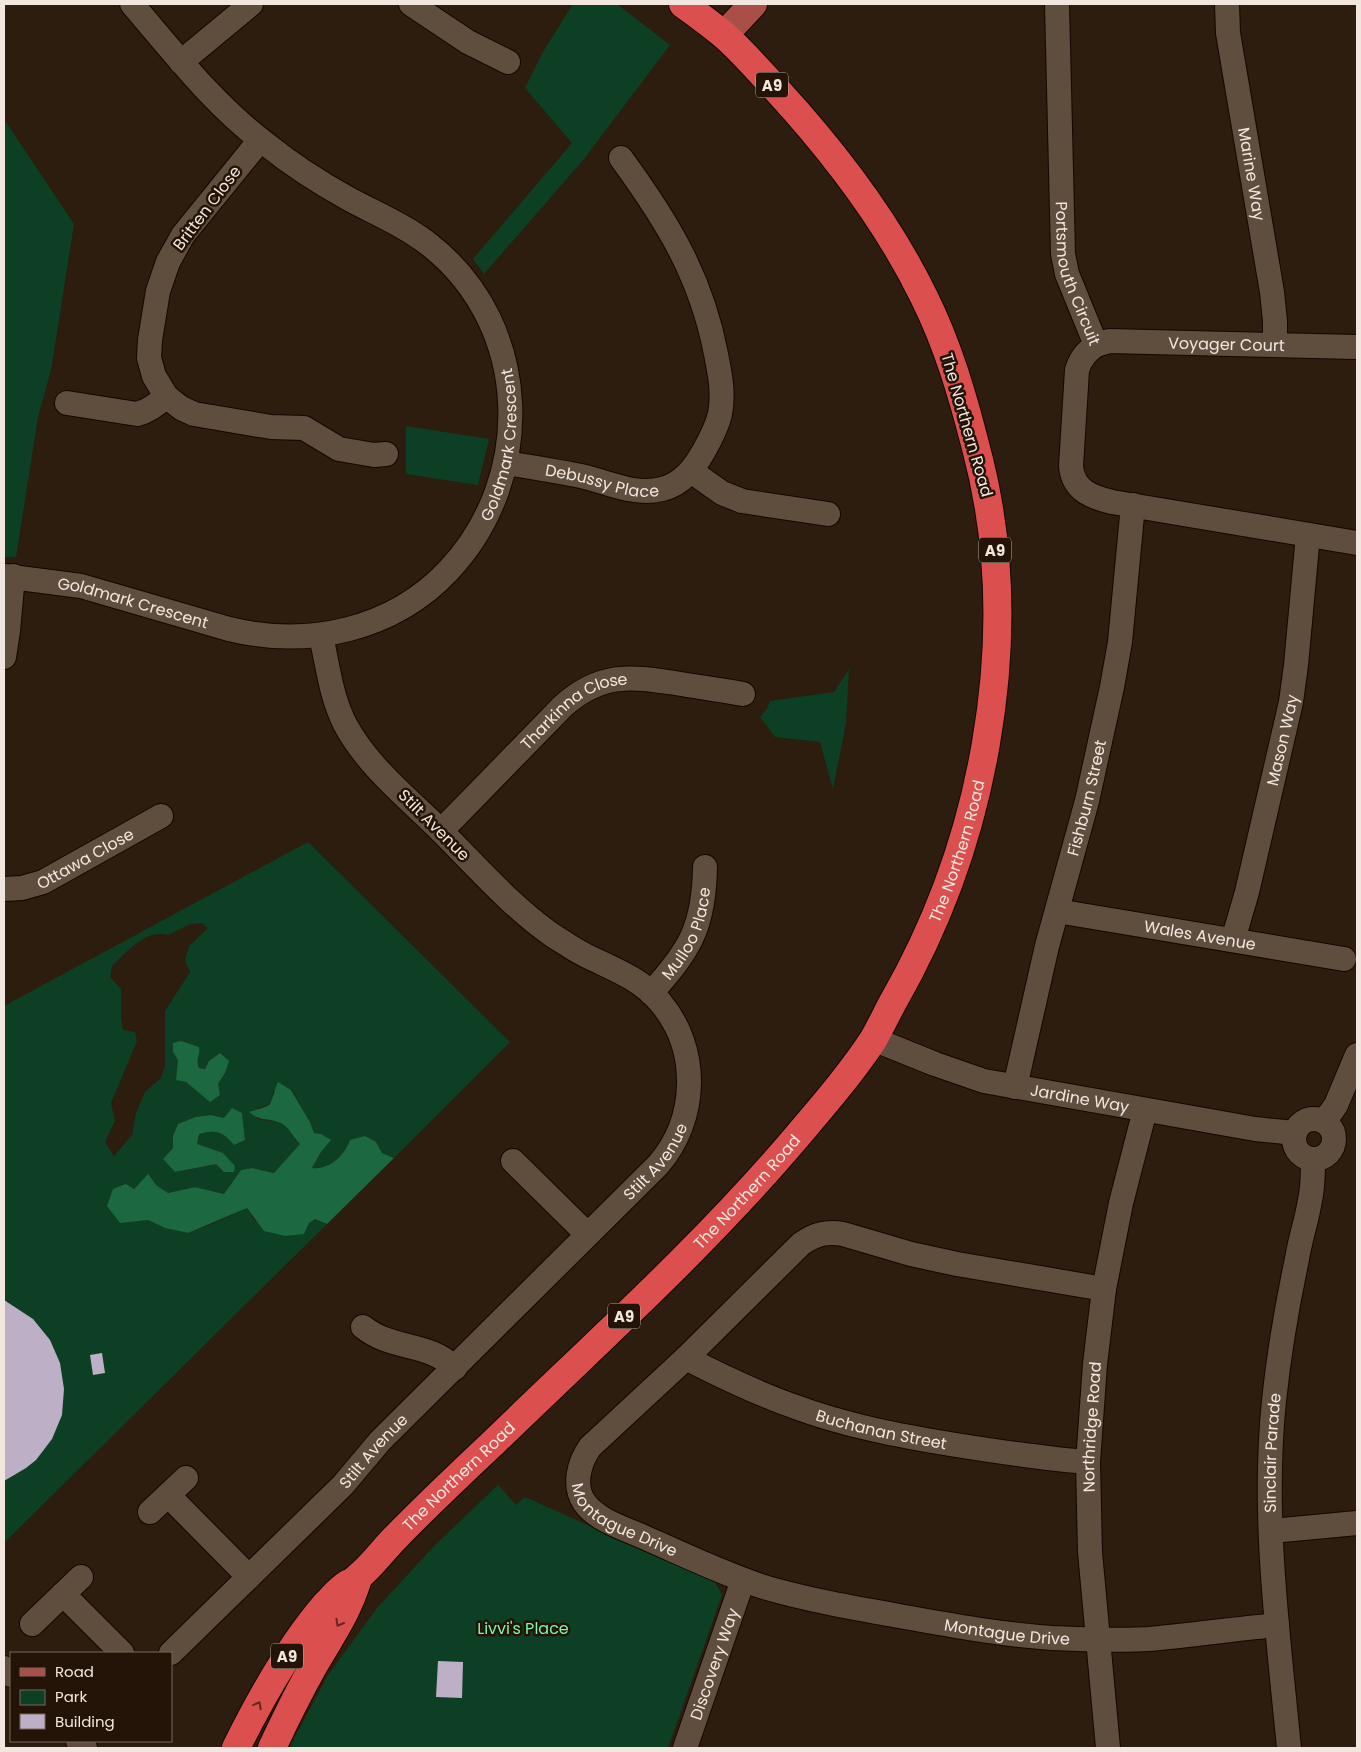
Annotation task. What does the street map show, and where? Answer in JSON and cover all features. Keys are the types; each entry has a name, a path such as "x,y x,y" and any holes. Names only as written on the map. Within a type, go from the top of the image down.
{"highway":[{"name":"The Northern Road","path":"236,1748 270,1682 293,1647 324,1606 341,1589 358,1578 392,1540 720,1223 819,1111 873,1038 911,971 942,904 966,834 989,724 997,652 997,576 989,504 982,468 956,378 926,301 907,265 839,162 784,97 724,35 683,4"},
{"name":"The Northern Road","path":"272,1748 292,1705 342,1618 353,1596 358,1578"}],"main road":[{"path":"724,35 753,4"}],"street":[{"name":"Goldmark Crescent","path":"8,576 87,587 241,632 273,637 321,636 358,627 380,618 412,601 446,574 472,542 487,516 499,488 506,463 511,422 510,390 501,352 490,323 467,284 437,251 415,234 313,178 260,140 213,97 132,4"},
{"path":"181,62 251,4"},
{"path":"410,4 468,42 508,62"},
{"name":"Portsmouth Circuit","path":"1057,4 1063,254 1067,274 1096,345 1081,360 1077,370 1070,466 1072,475 1080,489 1089,495 1105,500 1357,543"},
{"name":"Marine Way","path":"1227,4 1226,16 1229,42 1272,292 1275,345"},
{"name":"Britten Close","path":"260,140 183,235 166,267 158,291 149,350 154,376 166,396 181,408 201,416 271,427 304,428 339,449 374,455 386,454"},
{"name":"Debussy Place","path":"506,463 570,474 622,488 646,491 664,489 672,486 691,471 714,433 720,414 721,386 712,336 698,288 677,242 653,203 620,158"},
{"name":"Voyager Court","path":"1096,345 1109,341 1357,347"},
{"path":"66,403 137,414 146,412 166,396"},
{"path":"691,471 722,493 742,501 828,514"},
{"name":"Fishburn Street","path":"1015,1087 1045,954 1087,801 1112,687 1120,642 1133,505"},
{"name":"Mason Way","path":"1233,940 1252,873 1291,702 1308,534"},
{"path":"4,657 8,631 8,576"},
{"name":"Stilt Avenue","path":"172,1652 342,1485 380,1441 666,1156 686,1114 690,1082 687,1056 675,1025 660,1002 626,974 581,953 534,922 373,764 349,732 335,701 321,636"},
{"name":"Tharkinna Close","path":"441,831 563,706 593,685 611,679 633,677 743,694"},
{"name":"Ottawa Close","path":"4,889 22,888 42,882 161,816"},
{"name":"Mulloo Place","path":"651,993 675,965 694,932 703,903 705,867"},
{"name":"Wales Avenue","path":"1057,911 1344,959"},
{"name":"Jardine Way","path":"873,1038 934,1064 984,1081 1255,1129 1295,1132"},
{"path":"1324,1122 1336,1105 1357,1055"},
{"name":"Northridge Road","path":"1108,1748 1090,1552 1088,1462 1095,1364 1104,1290 1121,1203 1145,1110"},
{"path":"1307,1120 1318,1120 1324,1122 1332,1132 1333,1144 1325,1155 1313,1159 1307,1158 1297,1150 1294,1138 1295,1132 1301,1123 1307,1120"},
{"name":"Sinclair Parade","path":"1290,1748 1277,1625 1270,1496 1274,1404 1286,1310 1310,1200 1313,1159"},
{"path":"513,1161 586,1234"},
{"name":"Montague Drive","path":"1104,1290 957,1264 911,1254 833,1232 823,1232 814,1235 801,1244 686,1358 590,1447 583,1457 580,1469 580,1491 583,1501 591,1510 605,1520 743,1580 810,1599 949,1624 1022,1636 1097,1639 1147,1639 1277,1625"},
{"path":"363,1326 370,1332 388,1341 420,1348 438,1355 455,1368"},
{"name":"Buchanan Street","path":"686,1358 794,1407 847,1423 883,1432 1027,1456 1088,1462"},
{"path":"150,1512 186,1478"},
{"path":"168,1495 248,1578"},
{"path":"1272,1531 1357,1523"},
{"path":"32,1624 81,1578"},
{"name":"Discovery Way","path":"686,1748 743,1580"},
{"path":"63,1594 121,1652"}],"green space":[{"path":"573,4 617,4 670,45 584,159 484,274 473,259 572,143 525,88 544,50"},
{"path":"4,119 74,224 51,370 38,417 16,557 4,557"},
{"path":"406,426 489,439 478,485 406,474"},
{"path":"849,669 846,723 833,789 820,742 775,737 760,717 767,709 770,701 834,692"},
{"path":"308,842 510,1042 394,1158 382,1153 376,1142 350,1140 348,1146 336,1161 324,1167 312,1168 321,1152 321,1134 314,1133 292,1090 273,1091 270,1103 258,1108 257,1119 284,1125 300,1145 274,1173 252,1168 241,1170 224,1194 195,1187 168,1193 156,1185 142,1180 134,1189 135,1221 148,1220 165,1228 188,1233 247,1208 255,1221 309,1223 315,1219 327,1224 4,1543 4,1006","holes":["202,923 208,928 189,946 185,960 190,972 165,1011 165,1066 161,1078 145,1092 136,1113 132,1135 114,1156 105,1142 115,1121 111,1103 137,1041 135,1032 123,1030 121,989 110,977 112,966 130,948 144,938 152,935 168,935 190,924","200,1051 197,1058 199,1068 205,1069 209,1061 220,1053 225,1073 218,1084 196,1090 186,1082 177,1080 178,1060","242,1113 245,1140 234,1145 223,1134 211,1132 199,1134 197,1144 203,1147 224,1172 216,1164 175,1172 163,1159 173,1148 173,1136 178,1124 195,1117 211,1115 224,1118"]},
{"path":"181,1041 199,1047 199,1068 205,1069 209,1061 220,1053 229,1061 225,1073 218,1084 220,1095 210,1102 186,1082 176,1080 178,1060 173,1052 173,1043"},
{"path":"278,1082 291,1090 310,1122 314,1133 321,1134 331,1140 321,1152 312,1168 325,1167 331,1164 341,1156 350,1140 365,1136 376,1142 382,1153 394,1158 327,1224 315,1219 309,1223 304,1234 285,1236 264,1231 247,1208 188,1233 165,1228 148,1220 120,1223 107,1206 113,1189 126,1184 134,1189 148,1174 156,1185 168,1193 195,1187 224,1194 241,1170 252,1168 274,1173 300,1144 283,1125 276,1121 258,1118 249,1112 269,1105"},
{"path":"232,1108 242,1113 245,1140 234,1145 223,1134 211,1132 199,1134 197,1144 223,1153 235,1166 234,1172 224,1172 216,1164 175,1172 163,1159 173,1148 173,1136 178,1124 195,1117 211,1115 224,1118"},
{"name":"Livvi's Place","path":"498,1485 516,1505 525,1497 715,1582 722,1595 668,1748 289,1748 328,1675 377,1608 435,1545"}],"building":[{"path":"4,1300 33,1319 50,1340 60,1363 64,1389 62,1415 52,1439 36,1460 4,1481"},
{"path":"102,1353 105,1373 93,1375 90,1355"},
{"path":"438,1661 463,1662 462,1698 436,1697"}]}
